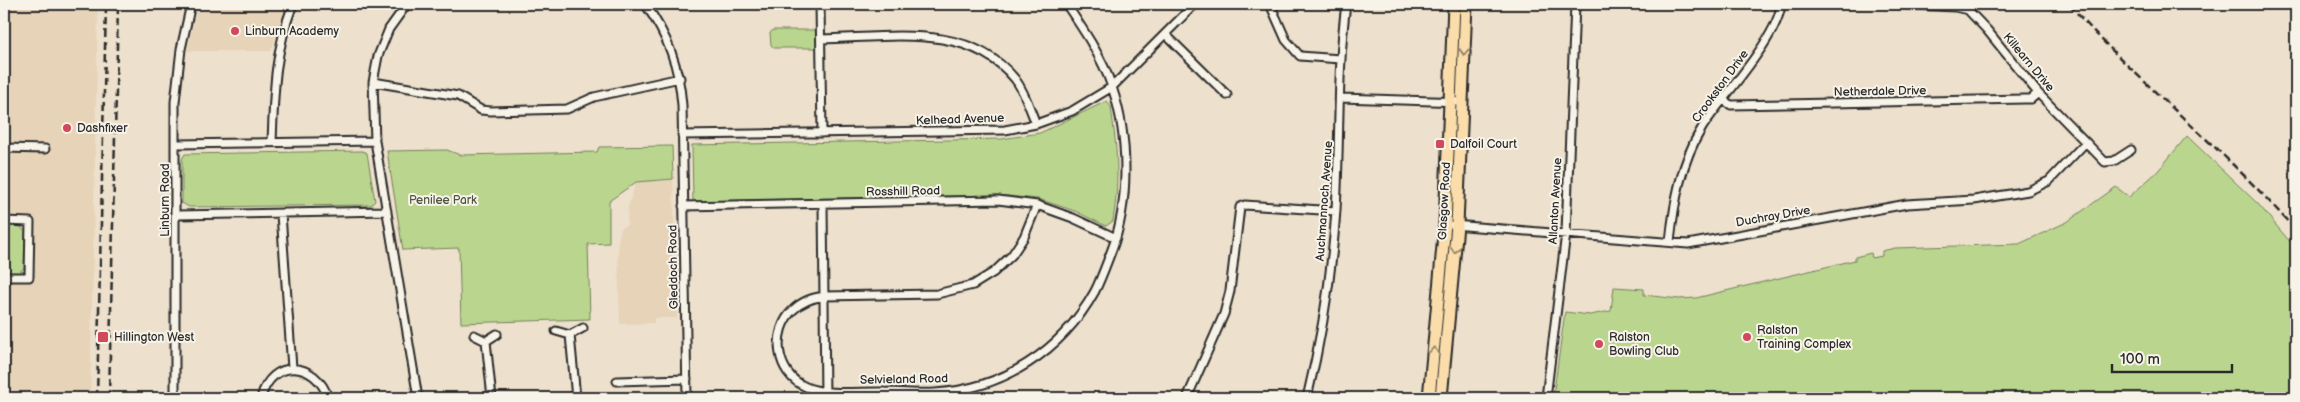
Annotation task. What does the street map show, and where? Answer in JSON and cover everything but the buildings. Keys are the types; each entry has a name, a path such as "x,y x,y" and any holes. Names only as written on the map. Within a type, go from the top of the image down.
{"main road":[{"name":"Glasgow Road","path":"1454,4 1456,102"},
{"name":"Glasgow Road","path":"1441,398 1456,102 1466,4"},
{"name":"Glasgow Road","path":"1429,398 1451,224"}],"street":[{"name":"Linburn Road","path":"175,398 177,215 175,102 181,49 191,4"},
{"path":"272,143 275,66 283,29 293,4"},
{"path":"407,4 389,29 378,56 373,82 375,141 418,398"},
{"name":"Gleddoch Road","path":"645,4 666,37 680,78 687,398"},
{"path":"820,4 822,133"},
{"name":"Selvieland Road","path":"1037,205 1024,237 1012,255 989,276 973,285 937,294 824,296 808,299 794,309 784,322 779,338 780,354 787,372 806,387 826,395 936,393 979,386 1010,374 1046,352 1071,327 1095,290 1116,238 1125,198 1124,145 1112,87 1089,38 1067,4"},
{"name":"Kelhead Avenue","path":"682,135 1005,130 1036,124 1072,111 1112,87 1195,4"},
{"path":"1270,4 1286,40 1300,56 1340,59"},
{"name":"Auchmannoch Avenue","path":"1307,398 1323,319 1336,211 1341,98 1340,59 1346,4"},
{"name":"Allanton Avenue","path":"1546,398 1566,233 1575,4"},
{"name":"Crookston Drive","path":"1670,242 1674,207 1682,174 1701,131 1722,99 1752,63 1779,15 1781,4"},
{"name":"Killearn Drive","path":"1892,4 1956,7 1968,10 1987,30 2038,93 2105,162 2114,162 2132,150"},
{"path":"1165,34 1227,95"},
{"path":"821,39 932,37 968,44 1000,64 1015,80 1025,96 1036,124"},
{"path":"373,82 458,96 480,110 491,111 567,109 594,97 680,78"},
{"name":"Netherdale Drive","path":"1722,99 1731,105 2015,100 2031,99 2038,93"},
{"path":"1341,98 1456,102"},
{"path":"176,144 375,141"},
{"name":"Duchray Drive","path":"1451,224 1688,244 1907,204 1974,200 2028,191 2049,181 2086,142"},
{"path":"4,148 45,149"},
{"name":"Rosshill Road","path":"683,206 998,200 1037,205 1073,218 1116,238"},
{"path":"823,204 826,395"},
{"path":"1186,398 1224,314 1230,291 1240,207 1244,205 1336,211"},
{"path":"177,215 387,211"},
{"path":"281,214 292,368"},
{"path":"4,221 30,222 29,277 4,277"},
{"path":"556,331 570,335 583,328"},
{"path":"486,341 497,334"},
{"path":"474,335 486,341"},
{"path":"570,335 576,398"},
{"path":"486,341 492,398"},
{"path":"261,398 265,384 276,373 292,368 305,370 316,377 328,398"},
{"path":"616,381 687,379"}],"shaded area":[{"path":"4,4 98,4 90,398 4,398"},
{"name":"Linburn Academy","path":"198,4 287,4 271,51 187,51"},
{"path":"673,179 677,318 654,318 654,323 620,324 618,241 621,228 627,225 628,207 636,182"}],"green space":[{"path":"773,30 817,30 817,48 774,48 771,45 770,33"},
{"path":"1107,101 1111,107 1117,177 1113,221 1106,226 1075,211 1038,199 998,195 693,201 692,145 1002,139 1040,133"},
{"path":"2187,136 2259,205 2296,249 2296,398 1553,398 1565,312 1590,315 1611,311 1614,287 1644,289 1644,295 1679,299 1696,298 1855,260 1855,257 1871,253 1872,258 1882,256 1882,251 1895,248 2019,244 2067,222 2116,187 2129,197 2157,172"},
{"name":"Penilee Park","path":"672,146 673,179 636,182 609,201 609,243 588,244 590,319 461,323 459,248 403,250 387,151 447,150 460,155 597,152 599,147"},
{"path":"362,151 367,153 375,201 371,205 189,207 182,203 182,159 185,154"},
{"path":"4,225 19,225 25,232 24,268 18,273 4,273"}],"railway":[{"path":"97,398 106,4"},
{"path":"109,398 118,4"},
{"path":"2069,4 2096,34 2241,173 2296,231"}],"place":[{"name":"Linburn Academy","path":"235,31"},
{"name":"Dashfixer","path":"67,128"},
{"name":"Dalfoil Court","path":"1440,144"},
{"name":"Hillington West","path":"103,337"},
{"name":"Ralston Training Complex","path":"1747,337"},
{"name":"Ralston Bowling Club","path":"1599,344"}]}
